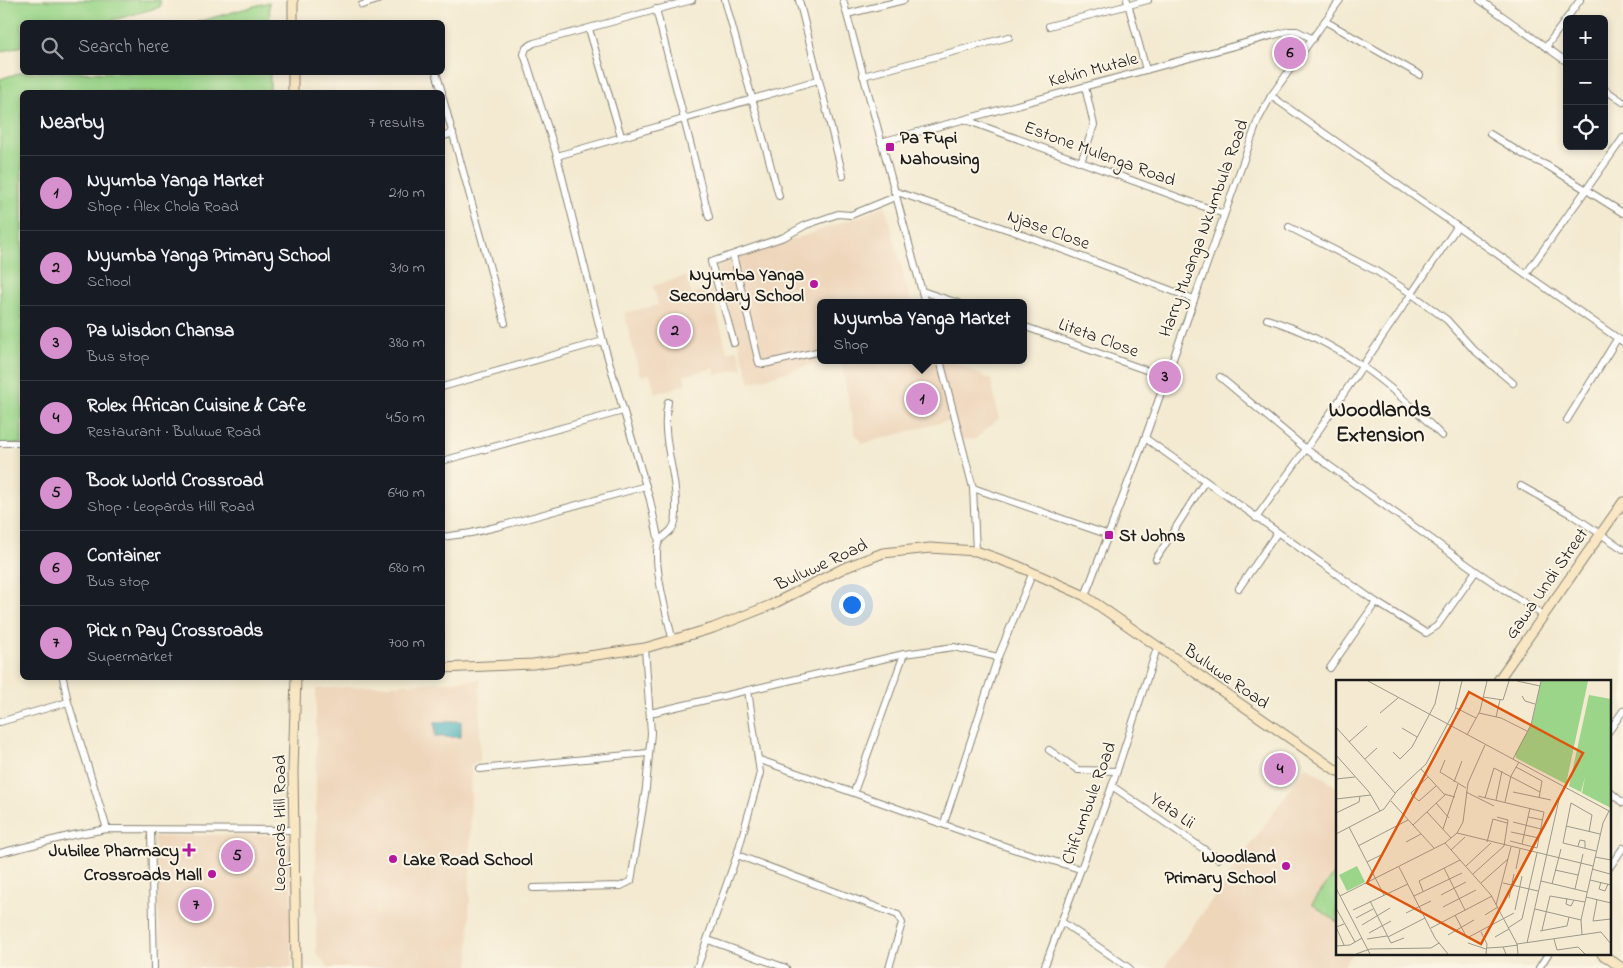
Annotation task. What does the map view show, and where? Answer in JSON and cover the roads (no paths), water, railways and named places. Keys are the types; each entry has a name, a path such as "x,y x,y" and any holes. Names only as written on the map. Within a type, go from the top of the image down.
{"street":[{"path":"293,0 293,20"},
{"path":"362,5 378,0"},
{"path":"672,638 660,575 659,542 646,486 603,340 557,156 524,54 526,48 534,43 589,30 692,0"},
{"path":"724,0 779,196"},
{"path":"799,0 843,176"},
{"path":"843,0 894,194 924,299"},
{"path":"847,14 904,0"},
{"path":"1049,26 1128,3 1148,0"},
{"name":"Harry Mwanga Nkumbula Road","path":"1085,596 1145,438 1165,377 1258,120 1271,96 1340,0"},
{"path":"1480,0 1564,60"},
{"path":"1546,47 1580,0"},
{"path":"1128,3 1146,70"},
{"path":"656,9 709,217"},
{"path":"1325,21 1420,75"},
{"path":"589,30 621,136"},
{"name":"Kelvin Mutale","path":"881,142 1289,31 1297,31 1313,39"},
{"path":"863,76 1009,37"},
{"path":"293,75 293,90"},
{"path":"437,75 441,90"},
{"path":"557,156 685,117 818,80"},
{"path":"1082,162 1094,125 1086,87"},
{"path":"1608,92 1623,102"},
{"path":"1271,96 1620,341 1567,420"},
{"path":"445,105 506,323"},
{"name":"Estone Mulenga Road","path":"966,120 1224,214"},
{"path":"445,136 453,133"},
{"path":"1490,134 1623,213"},
{"path":"1526,274 1623,138"},
{"path":"1616,148 1623,152"},
{"path":"734,343 711,262 784,238 806,225 838,214 851,215 894,194"},
{"name":"Njase Close","path":"894,194 1018,233 1194,299"},
{"path":"1289,227 1376,271 1412,294 1447,320 1474,350 1513,384"},
{"path":"1256,518 1306,449 1457,227"},
{"path":"733,255 759,363 764,364 817,351"},
{"path":"922,291 946,299"},
{"path":"1267,319 1333,346 1363,366 1392,389 1442,436"},
{"name":"Liteta Close","path":"1027,327 1165,377"},
{"path":"445,386 603,340"},
{"path":"941,364 973,488 976,551"},
{"path":"1220,377 1306,449 1476,571 1543,615"},
{"path":"659,542 673,528 676,514 676,491 666,430 668,402"},
{"path":"445,460 623,411"},
{"path":"1145,438 1376,602 1428,633 1437,626 1476,571"},
{"path":"0,443 20,443"},
{"path":"1156,560 1205,481"},
{"path":"445,536 488,529 646,486"},
{"path":"1521,486 1623,549"},
{"path":"973,488 1109,535"},
{"name":"Gawa Undi Street","path":"1498,680 1623,502"},
{"path":"1239,588 1277,533"},
{"name":"Buluwe Road","path":"445,668 533,664 646,648 672,638 713,628 771,605 844,568 883,553 930,548 976,551 1033,572 1085,596 1336,771"},
{"path":"944,823 998,657 1033,572"},
{"path":"1330,668 1376,602"},
{"path":"650,713 904,654 960,647 998,657"},
{"path":"533,888 621,886 631,881 646,788 650,713 646,648"},
{"name":"Chifumbule Road","path":"1044,968 1112,786 1157,648"},
{"path":"854,792 904,654"},
{"path":"64,680 68,702 107,830"},
{"name":"Leopards Hill Road","path":"296,680 294,830 296,968"},
{"path":"697,968 737,855 760,773 760,760 748,690"},
{"path":"0,722 68,702"},
{"path":"1610,730 1623,711"},
{"path":"1049,750 1078,770 1085,772 1117,771"},
{"path":"480,769 648,753"},
{"path":"760,760 944,823 1013,849 1080,869"},
{"name":"Yeta Lii","path":"1112,786 1218,859"},
{"path":"1610,792 1623,803"},
{"path":"0,853 73,835 107,830 294,830"},
{"path":"151,831 154,968"},
{"path":"1610,867 1623,848"},
{"path":"737,855 898,915 902,923 888,968"},
{"path":"1062,922 1129,968"},
{"path":"708,940 786,968"},
{"path":"1539,968 1547,956"},
{"path":"1605,956 1622,968"}],"water":[{"path":"461,721 461,737 435,737 435,722"}],"place":[{"name":"Container","path":"1290,53"},
{"name":"Pa Fupi Nahousing","path":"890,147"},
{"name":"Nyumba Yanga Secondary School","path":"814,284"},
{"name":"Nyumba Yanga Primary School","path":"675,331"},
{"name":"Pa Wisdon Chansa","path":"1165,377"},
{"name":"Nyumba Yanga Market","path":"922,399"},
{"name":"St Johns","path":"1109,535"},
{"name":"Rolex African Cuisine & Cafe","path":"1280,769"},
{"name":"Jubilee Pharmacy","path":"189,850"},
{"name":"Book World Crossroad","path":"237,856"},
{"name":"Lake Road School","path":"393,859"},
{"name":"Woodland Primary School","path":"1286,866"},
{"name":"Crossroads Mall","path":"212,874"},
{"name":"Pick n Pay Crossroads","path":"196,905"}],"district":[{"name":"Woodlands Extension","path":"1380,420"}]}
